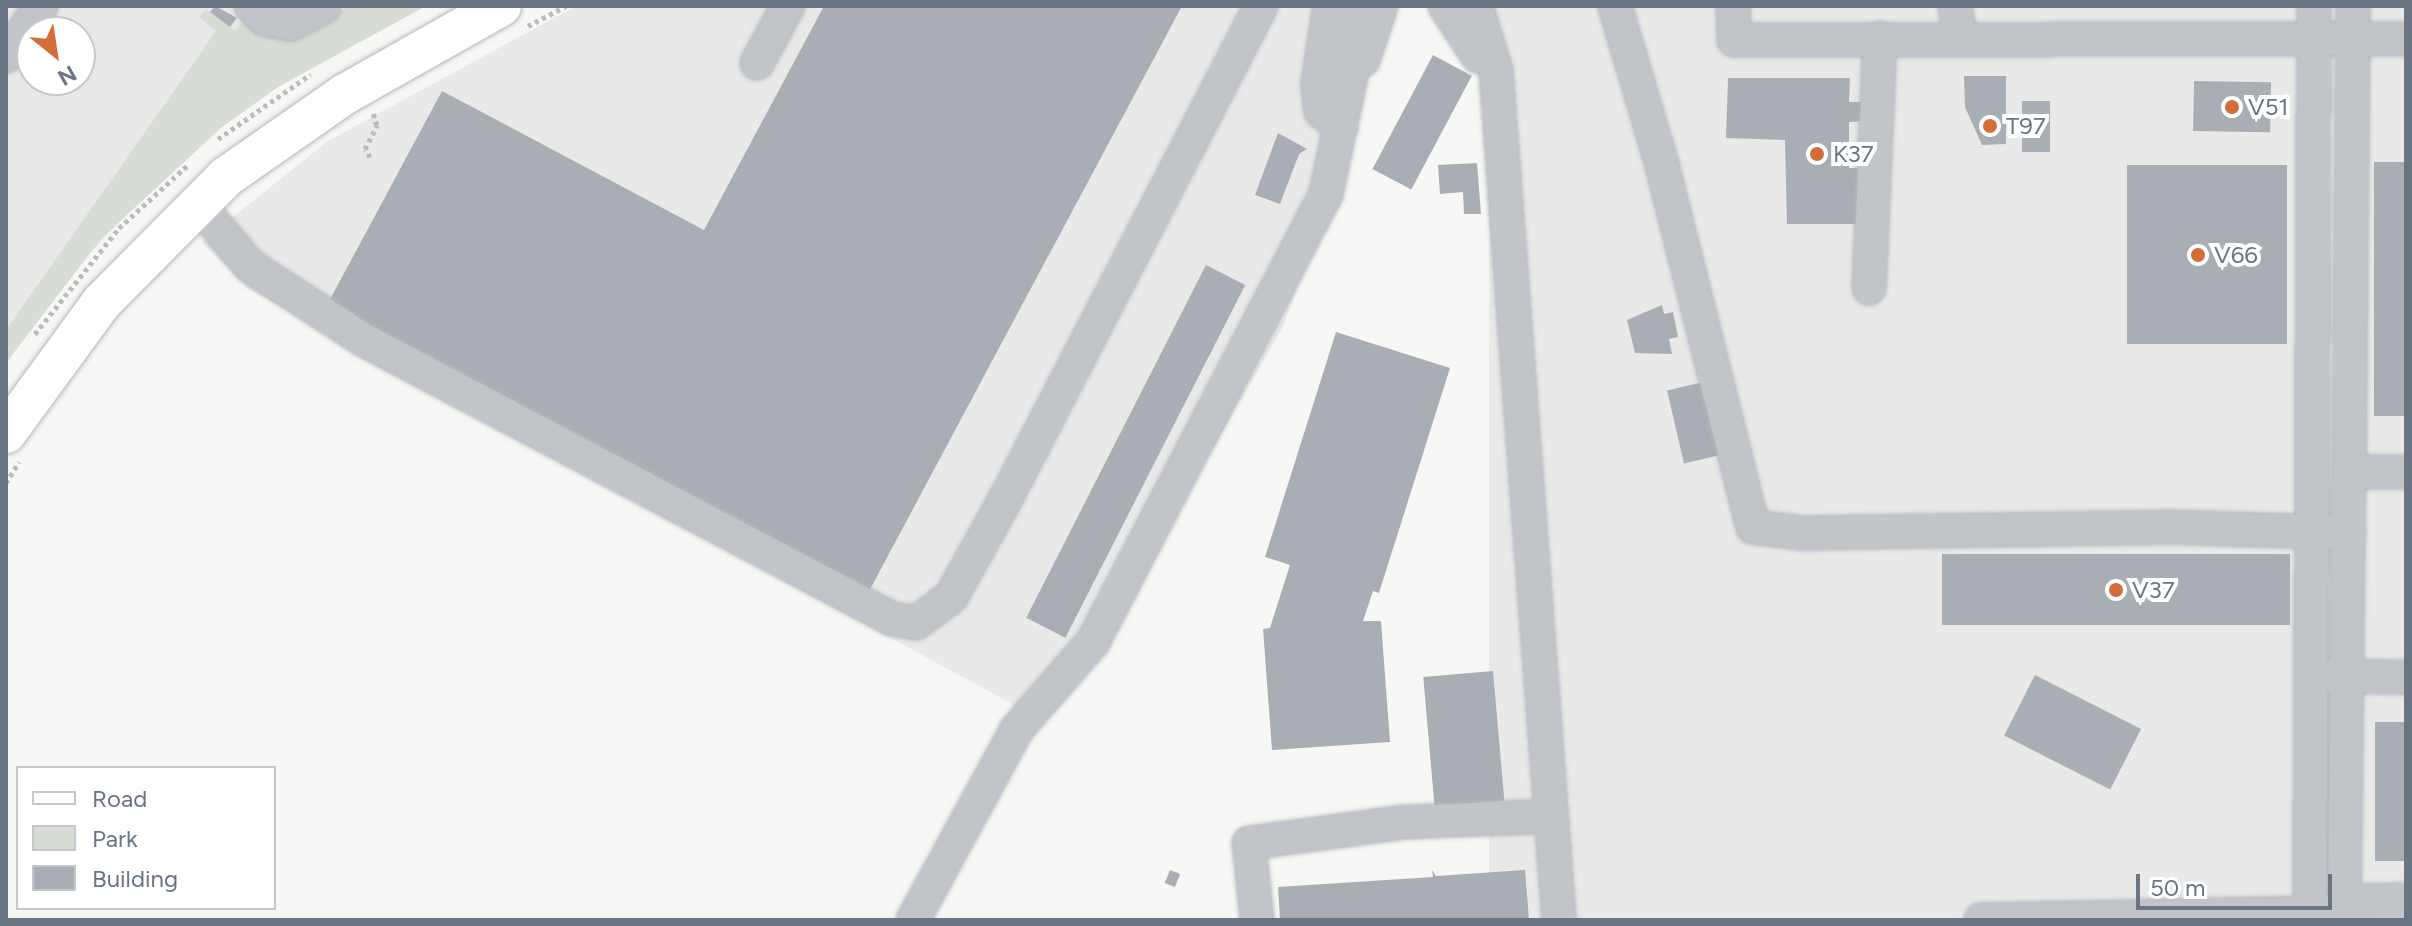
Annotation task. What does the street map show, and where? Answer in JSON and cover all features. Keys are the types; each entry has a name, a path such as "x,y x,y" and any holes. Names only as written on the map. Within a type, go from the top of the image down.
{"main road":[{"path":"7,430 84,324 197,203 285,132 513,17"}],"lane":[{"path":"9,42 41,6"},
{"path":"251,6 265,19 291,24 325,6"},
{"path":"757,63 788,6"},
{"path":"197,203 250,266 304,304 892,619 916,623 951,597 1005,500 1261,6"},
{"path":"1330,6 1318,84 1321,111 1341,127"},
{"path":"913,920 1017,729 1093,642 1326,194 1351,76 1355,6"},
{"path":"1351,76 1367,54 1381,6"},
{"path":"1445,6 1461,22 1496,90"},
{"path":"1476,6 1490,41 1496,90 1559,920"},
{"path":"1615,6 1662,165 1753,527 1801,533 2168,527 2349,533"},
{"path":"1733,6 1734,40 1880,38 1958,22 2314,39 2406,39"},
{"path":"2310,916 2314,6"},
{"path":"2344,911 2353,6"},
{"path":"1869,288 1880,38"},
{"path":"2349,472 2406,472"},
{"path":"2311,675 2406,677"},
{"path":"1257,920 1249,843 1404,822 1551,816"},
{"path":"1981,920 2310,916 2406,900"}],"path":[{"path":"513,17 566,6"},
{"path":"370,157 365,149 377,125 372,108"},
{"path":"31,338 73,280"}],"shaded area":[{"path":"6,6 426,6 281,84 213,132 141,197 63,284 6,364"},
{"path":"576,6 1364,6 1357,132 1282,329 1080,679 1018,707 247,288 202,242 328,141"},
{"path":"1489,6 2406,6 2406,920 1489,920"}],"green space":[{"path":"349,6 426,6 278,87 222,127 101,239 6,363 6,330 216,31 199,17 206,9 235,31 244,21 310,32"}],"building":[{"path":"215,6 237,18 230,27 210,12"},
{"path":"824,6 1182,6 868,593 327,305 442,91 704,230"},
{"path":"1433,55 1472,76 1411,190 1372,169"},
{"name":"T97","path":"1964,76 2006,76 2006,144 1982,145 1965,107"},
{"name":"K37","path":"1728,78 1850,78 1849,102 1867,102 1867,121 1849,122 1849,168 1867,168 1866,224 1787,224 1785,140 1726,138"},
{"name":"V51","path":"2194,81 2271,82 2270,132 2193,131"},
{"path":"2022,101 2050,101 2050,152 2022,152"},
{"path":"1278,133 1307,149 1299,154 1280,204 1255,195"},
{"path":"2374,162 2406,162 2406,416 2374,416"},
{"path":"1477,163 1481,214 1464,214 1463,192 1440,194 1438,165"},
{"name":"V66","path":"2127,165 2287,165 2287,344 2127,344"},
{"path":"1206,265 1245,285 1065,638 1026,618"},
{"path":"1662,305 1664,314 1673,312 1678,337 1669,339 1672,354 1635,353 1627,320"},
{"path":"1336,332 1450,368 1379,593 1373,591 1363,621 1381,621 1390,742 1272,750 1263,629 1270,628 1290,565 1265,557"},
{"path":"1708,381 1725,454 1684,464 1667,390"},
{"name":"V37","path":"1942,554 2290,554 2290,625 1942,625"},
{"path":"1493,671 1504,801 1435,807 1423,677"},
{"path":"2035,675 2141,729 2110,790 2004,736"},
{"path":"2375,722 2406,722 2406,861 2375,861"},
{"path":"1170,870 1180,874 1175,887 1165,883"},
{"path":"1432,870 1436,876 1525,870 1529,920 1280,920 1278,887 1433,877"}],"place":[{"name":"V51","path":"2232,107"},
{"name":"T97","path":"1990,126"},
{"name":"K37","path":"1817,154"},
{"name":"V66","path":"2198,255"},
{"name":"V37","path":"2116,590"}]}
